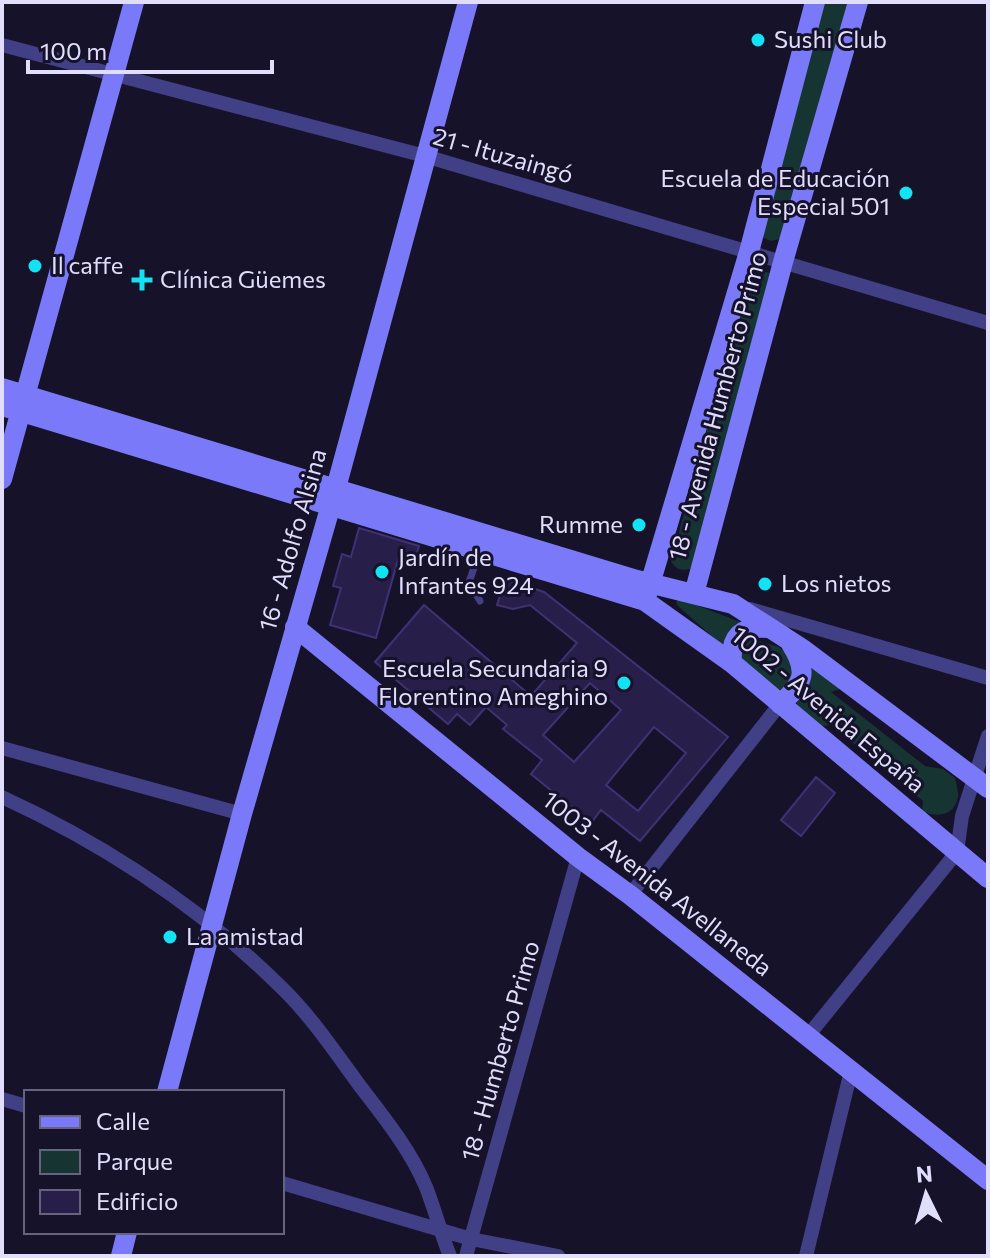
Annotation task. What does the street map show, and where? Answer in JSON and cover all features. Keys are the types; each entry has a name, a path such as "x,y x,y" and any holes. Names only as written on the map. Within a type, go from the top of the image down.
{"street":[{"path":"2,479 16,404 134,2"},
{"name":"16 - Adolfo Alsina","path":"168,1090 468,2"},
{"name":"18 - Avenida Humberto Primo","path":"648,592 749,252 815,2"},
{"name":"18 - Avenida Humberto Primo","path":"694,594 783,262 858,2"},
{"name":"21 - Ituzaingó","path":"2,45 425,156 988,323"},
{"path":"2,388 16,404 334,496 648,592"},
{"path":"334,496 480,549 648,592 694,594 988,678"},
{"name":"1002 - Avenida España","path":"648,592 988,878"},
{"name":"1002 - Avenida España","path":"733,604 789,641 981,783"},
{"name":"1003 - Avenida Avellaneda","path":"295,627 578,857 988,1180"},
{"path":"732,663 731,648 738,634 752,627 768,628"},
{"path":"630,895 780,704 797,687 804,672 801,660 789,641"},
{"path":"807,1037 957,852 962,816 981,783 988,736"},
{"path":"2,748 242,814"},
{"path":"2,797 124,863 212,923 283,988 322,1033 390,1126 425,1186 450,1256"},
{"name":"18 - Humberto Primo","path":"466,1256 578,857"},
{"path":"806,1256 851,1071"},
{"path":"2,1099 24,1105"},
{"path":"284,1184 471,1239 558,1256"},
{"path":"121,1256 126,1234"}],"lane":[{"path":"480,549 469,582 480,601"}],"green space":[{"path":"823,2 851,2 784,238 771,241 764,238 762,232"},
{"path":"757,270 770,273 694,568 681,569 671,561 748,280"},
{"path":"678,599 743,623 723,646 679,607 676,603"},
{"path":"752,639 779,647 793,660 794,676 789,686 776,691 737,660 744,644"},
{"path":"810,663 843,688 831,692 925,766 943,769 955,778 958,795 949,812 939,815 922,811 923,801 831,725 813,727 795,710 809,685"}],"building":[{"path":"359,528 419,546 415,560 399,556 376,638 330,625 341,588 333,586 342,554 351,557"},
{"path":"505,579 544,592 728,737 640,841 601,810 591,823 531,774 542,760 503,729 507,725 486,707 470,725 457,714 448,724 375,662 424,605 531,696 577,643 530,605 513,609 497,605","holes":["590,683 621,710 574,762 543,735","654,727 686,753 638,811 606,785"]},
{"path":"816,777 835,793 801,836 781,820"}],"place":[{"name":"Sushi Club","path":"758,40"},
{"name":"Escuela de Educación Especial 501","path":"906,193"},
{"name":"Il caffe","path":"35,266"},
{"name":"Clínica Güemes","path":"142,280"},
{"name":"Rumme","path":"639,525"},
{"name":"Jardín de Infantes 924","path":"382,572"},
{"name":"Los nietos","path":"765,584"},
{"name":"Escuela Secundaria 9 Florentino Ameghino","path":"624,683"},
{"name":"La amistad","path":"170,937"}]}
